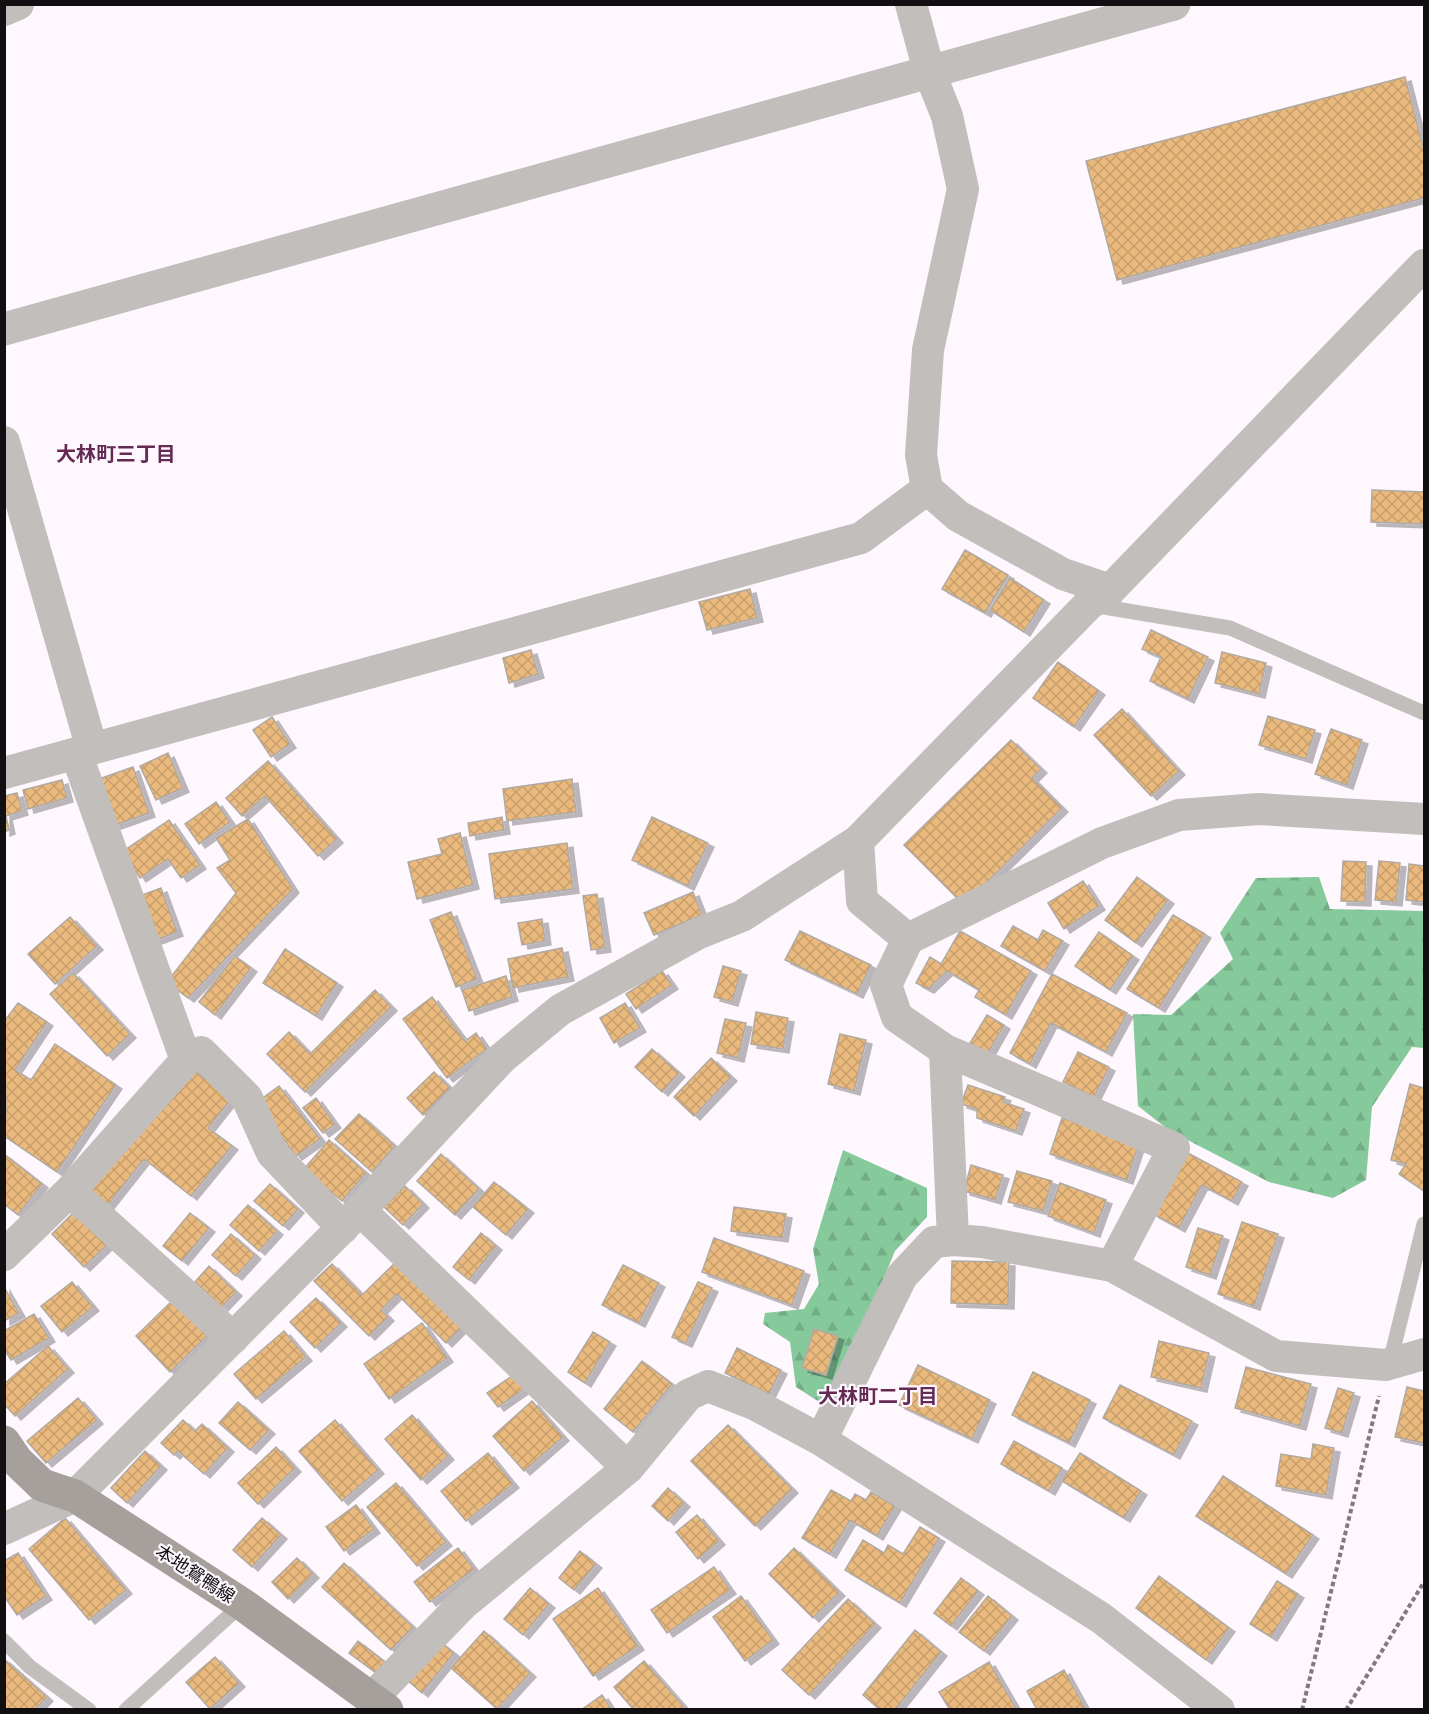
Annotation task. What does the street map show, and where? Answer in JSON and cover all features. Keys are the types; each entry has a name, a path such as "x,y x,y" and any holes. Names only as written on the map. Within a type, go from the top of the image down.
{"main road":[{"name":"本地鴛鴨線","path":"4,1442 17,1461 42,1485 75,1496 242,1604 380,1704"}],"street":[{"path":"4,10 18,4"},
{"path":"911,4 929,71 947,116 963,189 928,350 921,455 927,489 958,516 1100,597"},
{"path":"4,329 1174,4"},
{"path":"4,1529 75,1496 352,1219 502,1058 560,1010 697,934 742,916 858,841 1425,265"},
{"path":"4,442 84,751 186,1060"},
{"path":"4,773 861,537 927,489"},
{"path":"1112,1266 1174,1148 945,1050 897,1017 886,985 908,939 1102,843 1179,814 1259,809 1425,819"},
{"path":"858,841 862,901 908,939"},
{"path":"945,1050 953,1240"},
{"path":"4,1256 70,1191 186,1060 201,1052 247,1098 272,1153 352,1219 628,1468"},
{"path":"70,1191 233,1338"},
{"path":"821,1440 902,1276 934,1242 953,1240 982,1242 1112,1266 1275,1356 1386,1365 1425,1354"},
{"path":"380,1704 462,1605 628,1468 688,1395 708,1386 754,1404 821,1440 1101,1618 1219,1710"}],"lane":[{"path":"1100,597 1230,628 1425,713"},
{"path":"1386,1365 1393,1350 1425,1224"},
{"path":"126,1710 242,1604"},
{"path":"4,1641 30,1667 89,1710"}],"path":[{"path":"1302,1710 1386,1365"},
{"path":"1346,1710 1425,1582"}],"green space":[{"path":"1319,877 1330,909 1424,911 1424,1048 1412,1047 1372,1107 1366,1180 1333,1198 1269,1182 1170,1131 1138,1106 1133,1014 1171,1015 1233,959 1220,933 1256,878"},
{"path":"843,1150 927,1188 927,1217 895,1251 861,1334 824,1405 796,1387 790,1342 763,1324 765,1313 804,1309 819,1284 813,1249"}],"building":[{"path":"1405,77 1424,150 1424,198 1117,280 1086,161"},
{"path":"1372,490 1424,492 1424,524 1371,522"},
{"path":"965,550 1008,575 985,613 942,589"},
{"path":"1010,578 1044,600 1024,632 990,610"},
{"path":"750,589 757,618 707,630 699,602"},
{"path":"1151,630 1208,657 1188,699 1150,681 1161,657 1142,649"},
{"path":"531,650 538,674 509,683 503,658"},
{"path":"1222,652 1266,663 1259,694 1215,683"},
{"path":"1058,662 1099,691 1074,727 1033,698"},
{"path":"1122,709 1179,771 1151,796 1094,735"},
{"path":"1268,716 1315,730 1306,759 1259,745"},
{"path":"272,717 290,744 271,757 253,730"},
{"path":"1331,729 1362,740 1347,785 1315,774"},
{"path":"1011,740 1041,769 1032,778 1062,808 964,905 904,845"},
{"path":"168,753 183,788 156,800 140,766"},
{"path":"268,761 337,839 318,856 265,796 242,816 226,798"},
{"path":"133,767 149,813 115,825 99,779"},
{"path":"572,779 576,812 507,821 503,789"},
{"path":"62,780 67,798 28,809 23,790"},
{"path":"17,793 22,811 6,816 9,830 4,832 4,796"},
{"path":"216,802 230,822 199,844 185,824"},
{"path":"502,817 504,830 470,836 468,823"},
{"path":"652,817 708,843 688,886 632,860"},
{"path":"248,819 293,889 188,998 167,982 236,893 217,868 230,860 216,838"},
{"path":"169,820 200,865 181,878 168,859 140,878 122,852"},
{"path":"460,833 473,885 417,899 408,862 442,854 438,839"},
{"path":"567,843 573,889 495,899 489,854"},
{"path":"1343,861 1366,862 1365,902 1341,901"},
{"path":"1379,861 1400,863 1396,902 1375,900"},
{"path":"1409,864 1424,866 1424,902 1406,900"},
{"path":"1137,877 1168,900 1136,943 1105,920"},
{"path":"1083,881 1099,906 1064,929 1048,903"},
{"path":"161,888 177,932 153,941 137,897"},
{"path":"693,892 702,915 654,935 644,913"},
{"path":"597,894 605,948 591,950 583,896"},
{"path":"451,912 477,979 456,987 430,920"},
{"path":"1173,915 1205,934 1159,1008 1127,989"},
{"path":"70,917 97,946 55,984 28,954"},
{"path":"542,919 545,941 522,945 518,923"},
{"path":"1013,926 1038,940 1043,930 1063,941 1045,971 1001,946"},
{"path":"800,931 871,965 857,994 785,960"},
{"path":"960,931 1031,971 1006,1015 975,997 979,990 947,971 928,989 916,983 930,957 941,964"},
{"path":"1099,932 1133,956 1110,990 1075,966"},
{"path":"562,948 568,977 513,988 508,959"},
{"path":"285,949 337,983 316,1016 263,983"},
{"path":"235,956 251,968 215,1015 199,1002"},
{"path":"723,966 741,971 732,1002 714,997"},
{"path":"662,971 672,985 636,1009 626,994"},
{"path":"73,973 130,1034 107,1056 50,994"},
{"path":"1052,974 1127,1013 1106,1052 1051,1023 1030,1064 1010,1053"},
{"path":"506,976 512,997 469,1011 462,990"},
{"path":"375,990 391,1007 305,1092 267,1054 289,1032 310,1054"},
{"path":"432,997 465,1041 476,1033 487,1049 447,1078 403,1019"},
{"path":"18,1003 47,1022 15,1070 31,1080 55,1044 116,1085 57,1172 4,1136 6,1112 4,1018 6,1019"},
{"path":"625,1003 640,1028 614,1043 600,1018"},
{"path":"756,1012 788,1018 783,1049 751,1044"},
{"path":"987,1015 1004,1025 988,1053 970,1043"},
{"path":"725,1019 746,1023 738,1058 717,1053"},
{"path":"840,1034 866,1040 854,1091 828,1084"},
{"path":"652,1049 679,1073 662,1092 635,1067"},
{"path":"1078,1052 1109,1067 1094,1097 1063,1082"},
{"path":"711,1058 731,1077 694,1116 674,1097"},
{"path":"189,1066 231,1099 208,1128 232,1146 191,1196 144,1159 107,1206 89,1192"},
{"path":"434,1072 450,1088 423,1115 407,1098"},
{"path":"1410,1084 1424,1088 1424,1191 1399,1174 1406,1164 1391,1160"},
{"path":"968,1085 1005,1097 1003,1102 1024,1109 1016,1131 977,1118 977,1109 961,1104"},
{"path":"279,1086 320,1139 296,1156 256,1103"},
{"path":"316,1098 335,1124 323,1133 303,1108"},
{"path":"359,1114 395,1146 372,1172 335,1139"},
{"path":"1062,1118 1139,1143 1127,1180 1050,1154"},
{"path":"329,1140 366,1173 342,1201 304,1169"},
{"path":"1186,1152 1242,1182 1232,1201 1202,1185 1179,1228 1153,1214"},
{"path":"4,1154 42,1184 18,1215 4,1204"},
{"path":"441,1154 479,1189 455,1215 417,1181"},
{"path":"971,1165 1003,1175 995,1200 964,1191"},
{"path":"1017,1171 1052,1181 1043,1211 1008,1202"},
{"path":"494,1182 528,1209 506,1235 473,1207"},
{"path":"1060,1183 1106,1200 1094,1233 1048,1216"},
{"path":"270,1184 298,1209 283,1226 254,1201"},
{"path":"405,1186 423,1204 403,1225 384,1207"},
{"path":"248,1205 277,1231 259,1251 230,1225"},
{"path":"734,1207 786,1214 782,1238 731,1231"},
{"path":"75,1211 108,1244 84,1267 52,1234"},
{"path":"190,1213 209,1228 182,1261 163,1246"},
{"path":"1242,1222 1278,1234 1254,1306 1218,1294"},
{"path":"1198,1228 1223,1236 1210,1275 1186,1267"},
{"path":"481,1233 496,1246 469,1280 453,1267"},
{"path":"231,1234 255,1255 236,1276 212,1255"},
{"path":"714,1238 804,1271 792,1305 702,1272"},
{"path":"397,1261 462,1327 446,1343 397,1294 381,1310 388,1317 369,1336 314,1281 332,1264 362,1295"},
{"path":"952,1261 1009,1262 1008,1305 951,1303"},
{"path":"623,1265 659,1283 639,1323 602,1305"},
{"path":"209,1266 236,1292 222,1307 195,1282"},
{"path":"72,1282 93,1307 62,1332 41,1306"},
{"path":"698,1282 712,1288 686,1343 672,1337"},
{"path":"4,1287 19,1313 4,1321"},
{"path":"316,1298 341,1323 315,1348 290,1322"},
{"path":"173,1300 207,1336 170,1372 136,1336"},
{"path":"34,1314 49,1338 11,1360 4,1349 4,1331"},
{"path":"422,1323 447,1358 389,1399 364,1364"},
{"path":"814,1329 838,1336 826,1375 802,1368"},
{"path":"284,1331 306,1357 256,1399 234,1374"},
{"path":"593,1332 610,1342 585,1383 568,1372"},
{"path":"1159,1341 1209,1353 1201,1388 1151,1377"},
{"path":"48,1346 68,1369 15,1416 4,1404 4,1384"},
{"path":"737,1348 781,1370 769,1394 725,1373"},
{"path":"642,1361 672,1384 633,1432 604,1409"},
{"path":"918,1365 990,1400 972,1439 899,1405"},
{"path":"1246,1367 1311,1384 1300,1426 1235,1408"},
{"path":"518,1372 528,1386 498,1407 487,1393"},
{"path":"1033,1372 1090,1400 1069,1443 1012,1415"},
{"path":"1120,1385 1192,1421 1174,1455 1103,1418"},
{"path":"1407,1387 1424,1391 1424,1443 1395,1437"},
{"path":"1338,1388 1354,1393 1342,1433 1325,1428"},
{"path":"78,1398 97,1420 46,1463 27,1441"},
{"path":"532,1401 563,1437 524,1471 493,1436"},
{"path":"238,1402 269,1430 250,1450 219,1423"},
{"path":"412,1415 448,1456 421,1480 385,1439"},
{"path":"183,1420 195,1431 202,1424 228,1448 204,1474 178,1451 174,1455 161,1443"},
{"path":"335,1420 378,1470 342,1501 299,1451"},
{"path":"728,1425 792,1489 755,1526 691,1461"},
{"path":"1014,1441 1062,1468 1049,1491 1001,1464"},
{"path":"1313,1444 1334,1448 1326,1495 1276,1486 1281,1454 1311,1459"},
{"path":"276,1447 295,1468 258,1504 238,1483"},
{"path":"145,1451 161,1466 127,1503 111,1488"},
{"path":"488,1453 513,1484 466,1521 441,1491"},
{"path":"1080,1453 1141,1491 1124,1518 1062,1481"},
{"path":"1223,1476 1313,1535 1286,1574 1196,1516"},
{"path":"396,1483 446,1542 417,1566 367,1507"},
{"path":"668,1488 684,1503 668,1521 652,1506"},
{"path":"831,1490 851,1501 855,1494 866,1500 871,1492 895,1506 877,1536 850,1520 830,1554 802,1538"},
{"path":"356,1505 374,1529 344,1551 326,1527"},
{"path":"697,1515 719,1541 698,1559 676,1532"},
{"path":"65,1518 126,1590 89,1620 29,1549"},
{"path":"262,1518 281,1535 252,1567 233,1550"},
{"path":"920,1527 939,1538 900,1603 845,1570 863,1540 884,1553 888,1545 903,1554"},
{"path":"458,1548 474,1569 430,1602 414,1582"},
{"path":"794,1548 839,1592 813,1618 769,1574"},
{"path":"580,1551 596,1564 574,1590 559,1578"},
{"path":"18,1553 46,1596 17,1615 4,1596 4,1561"},
{"path":"297,1558 313,1574 288,1599 272,1582"},
{"path":"344,1563 413,1627 391,1650 322,1587"},
{"path":"714,1567 730,1590 667,1633 651,1610"},
{"path":"1159,1576 1229,1628 1206,1660 1136,1608"},
{"path":"961,1578 978,1591 951,1626 934,1613"},
{"path":"1277,1581 1298,1594 1271,1637 1250,1624"},
{"path":"530,1588 549,1604 523,1635 504,1619"},
{"path":"598,1588 638,1646 593,1676 553,1619"},
{"path":"741,1596 773,1640 745,1661 713,1617"},
{"path":"988,1596 1012,1616 984,1651 959,1632"},
{"path":"848,1599 875,1624 809,1695 782,1670"},
{"path":"915,1630 941,1652 895,1710 880,1710 863,1695"},
{"path":"484,1631 530,1673 497,1709 451,1668"},
{"path":"358,1641 385,1662 376,1673 349,1653"},
{"path":"439,1641 454,1653 422,1693 407,1680"},
{"path":"215,1657 239,1683 210,1709 186,1682"},
{"path":"4,1659 47,1697 35,1710 4,1710"},
{"path":"644,1661 686,1710 634,1710 614,1687"},
{"path":"989,1662 1017,1710 950,1710 939,1692"},
{"path":"1064,1670 1085,1708 1037,1710 1027,1691"},
{"path":"602,1695 612,1710 581,1710"}],"district":[{"name":"大林町三丁目","path":"116,454"},
{"name":"大林町二丁目","path":"878,1396"}]}
